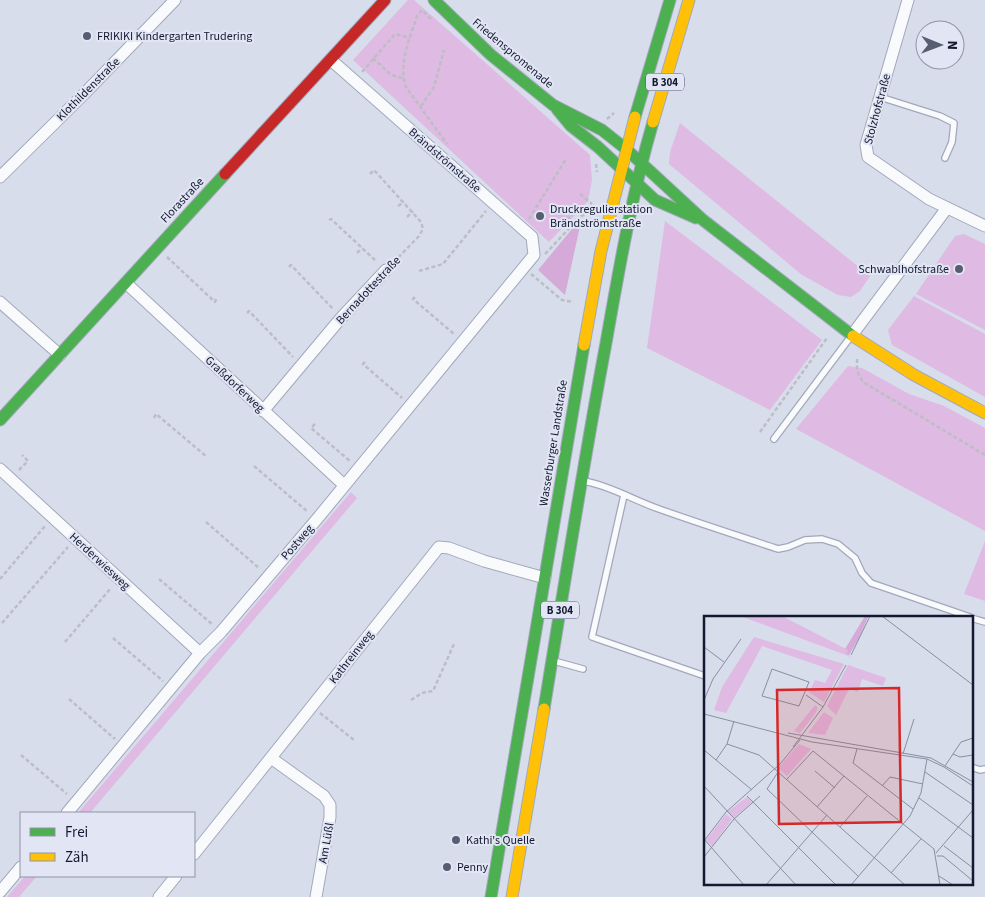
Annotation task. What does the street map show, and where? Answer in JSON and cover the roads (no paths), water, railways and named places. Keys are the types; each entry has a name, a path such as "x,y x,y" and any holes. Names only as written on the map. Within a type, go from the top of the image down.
{"main road":[{"name":"Florastraße","path":"0,420 385,0"},
{"name":"Friedenspromenade","path":"434,0 491,55 553,105 571,126 638,185"},
{"name":"Wasserburger Landstraße","path":"491,897 588,318 601,251 634,116 670,0"},
{"name":"B 304","path":"512,897 611,314 642,165 689,0"},
{"name":"Friedenspromenade","path":"553,105 602,130 626,149 642,165"},
{"path":"642,165 703,220 852,335 914,374 985,413"},
{"path":"638,185 655,200 703,220"}],"street":[{"name":"Klothildenstraße","path":"0,177 175,0"},
{"name":"Stolzhofstraße","path":"908,0 866,145 868,157 929,199 985,226"},
{"name":"Brändströmstraße","path":"330,60 532,237 534,255 524,268"},
{"path":"852,335 947,208"},
{"name":"Postweg","path":"68,812 200,654 317,519 524,268"},
{"name":"Bernadottestraße","path":"264,411 341,318 386,270"},
{"name":"Graßdorferweg","path":"126,283 344,485"},
{"path":"0,302 60,355"},
{"name":"Herderwiesweg","path":"0,469 200,654"},
{"name":"Kathreinweg","path":"195,853 439,547 449,548 484,561 545,578"},
{"name":"Am Lüßl","path":"272,758 324,796 330,805 330,817 316,897"},
{"path":"0,892 20,868"},
{"path":"159,897 175,877"}],"lane":[{"path":"880,97 940,116 954,123 952,142 945,158"},
{"path":"774,439 852,335"},
{"path":"582,480 607,486 659,509 778,549 804,540 822,538 838,544 855,558 862,572 871,583 967,616"},
{"path":"624,495 592,637 704,676"},
{"path":"972,618 985,622"},
{"path":"552,661 583,669"}],"place":[{"name":"FRIKIKI Kindergarten Trudering","path":"87,36"},
{"name":"Druckregulierstation Brändströmstraße","path":"540,216"},
{"name":"Schwablhofstraße","path":"959,269"},
{"name":"Kathi's Quelle","path":"456,840"},
{"name":"Penny","path":"447,867"}]}
